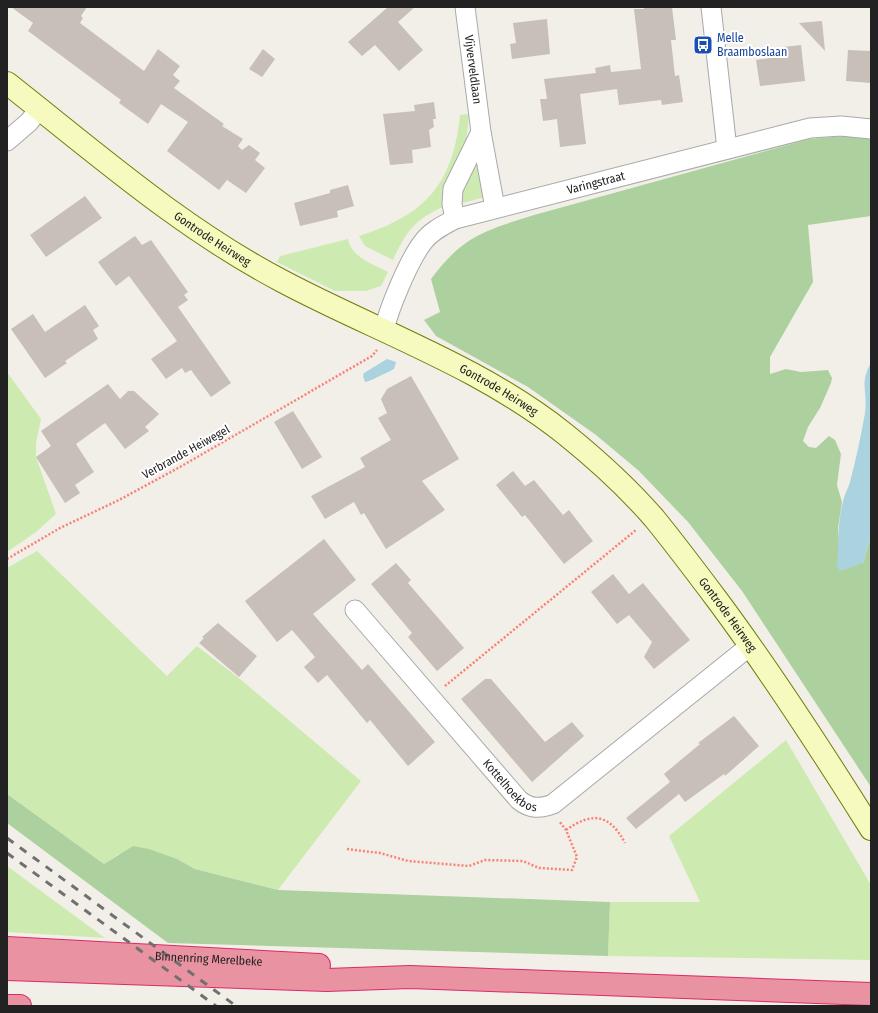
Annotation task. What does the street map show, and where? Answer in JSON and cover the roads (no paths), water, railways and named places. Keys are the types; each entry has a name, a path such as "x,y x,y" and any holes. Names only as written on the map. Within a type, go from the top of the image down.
{"highway":[{"name":"Binnenring Merelbeke","path":"7,948 326,965 410,977"},
{"path":"7,970 327,980 410,977 871,994"},
{"path":"7,1006 20,1006"}],"street":[{"name":"Vijverveldlaan","path":"465,7 481,132 495,208"},
{"path":"711,7 727,149"},
{"name":"Gontrode Heirweg","path":"7,83 152,198 211,238 281,281 384,330 485,381 533,410 607,470 653,517 751,645 814,738 871,829"},
{"path":"7,141 29,122 39,109"},
{"name":"Varingstraat","path":"384,330 388,313 416,253 423,242 432,233 456,218 810,128 841,126 871,129"},
{"path":"456,218 452,204 453,189 481,132"},
{"name":"Kottelhoekbos","path":"355,610 519,800 527,806 536,808 553,804 751,645"}],"water":[{"path":"387,359 396,362 394,369 365,382 363,376 364,373"},
{"path":"871,363 871,535 863,563 840,571 837,566 838,534 841,510 850,482 860,439 866,406 865,376"}],"railway":[{"path":"7,838 236,1006"},
{"path":"7,853 216,1006"}],"place":[{"name":"Melle Braamboslaan","path":"703,45"}]}
